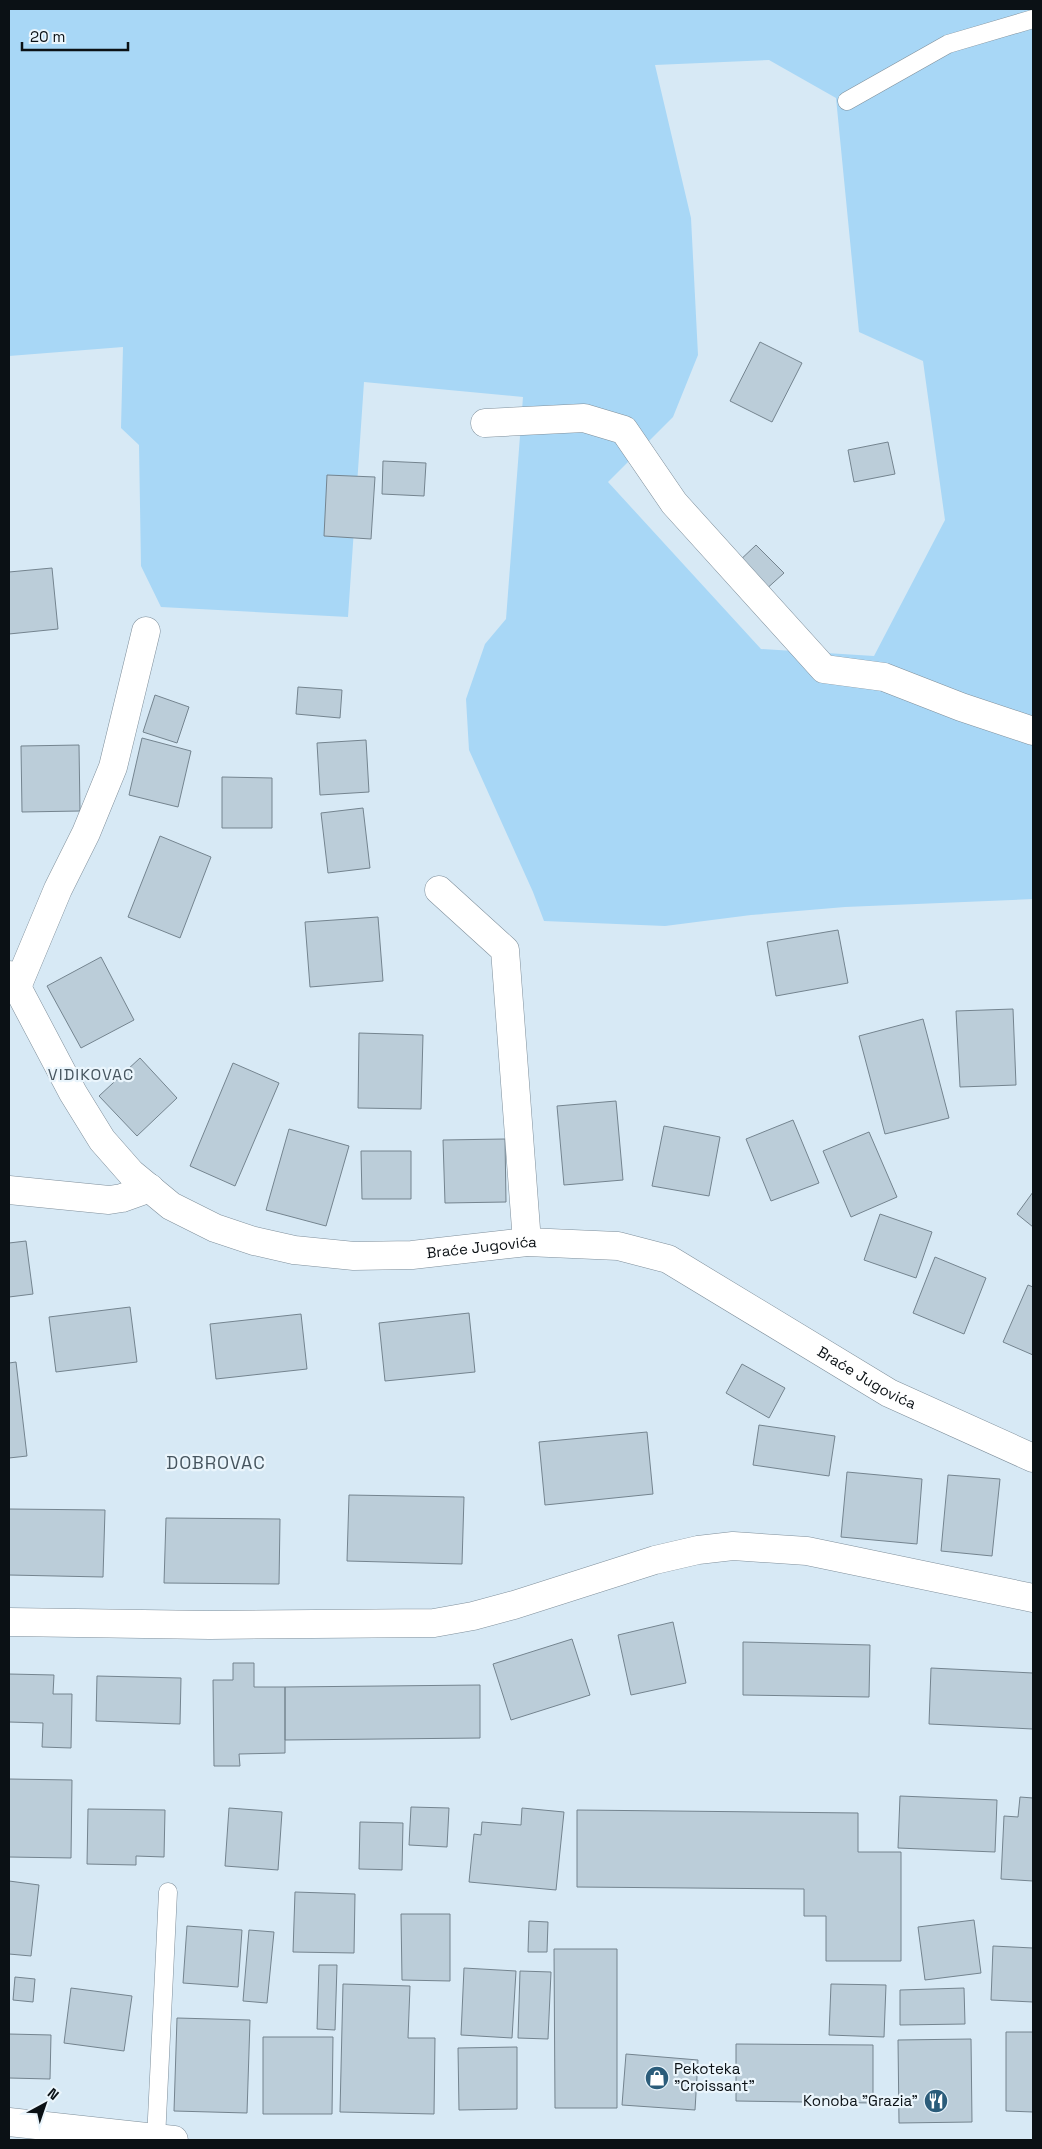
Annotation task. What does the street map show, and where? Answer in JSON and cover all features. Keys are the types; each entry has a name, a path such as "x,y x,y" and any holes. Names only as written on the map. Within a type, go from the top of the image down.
{"street":[{"path":"485,423 584,418 624,430 674,503 824,669 884,678 1033,732"},
{"path":"13,981 86,833 113,767 146,632"},
{"path":"440,890 506,950 527,1242"},
{"name":"Braće Jugovića","path":"13,981 73,1092 102,1140 131,1173 171,1206 215,1228 254,1241 294,1250 354,1256 412,1255 527,1242 618,1246 668,1259 889,1393 1033,1458"},
{"path":"9,1190 108,1200 122,1198 150,1188"},
{"path":"9,1622 210,1625 434,1623 514,1606 655,1560 698,1550 733,1546 807,1551 1033,1598"},
{"path":"9,2122 165,2140"}],"lane":[{"path":"847,101 948,44 1033,19"},
{"path":"165,2140 168,1892"}],"shaded area":[{"path":"9,9 1033,9 1033,899 845,907 751,915 665,926 544,921 533,892 469,750 466,699 485,644 506,619 523,397 364,382 348,617 161,607 141,566 139,445 121,428 123,347 9,356","holes":["769,60 836,98 859,332 923,361 945,520 874,656 761,649 608,482 673,417 698,355 691,218 655,65"]}],"building":[{"path":"760,342 802,363 772,422 730,401"},
{"path":"888,442 895,474 854,482 848,450"},
{"path":"383,461 426,463 424,496 382,494"},
{"path":"327,475 375,477 371,539 324,536"},
{"path":"756,545 784,573 763,592 736,564"},
{"path":"52,568 58,629 9,634 9,572"},
{"path":"298,687 342,690 340,718 296,714"},
{"path":"155,695 189,707 177,743 143,732"},
{"path":"142,738 191,751 178,807 129,795"},
{"path":"366,740 369,792 320,795 317,743"},
{"path":"79,745 80,811 22,812 21,746"},
{"path":"222,777 272,778 272,828 222,828"},
{"path":"363,808 370,868 328,873 321,813"},
{"path":"160,836 211,857 180,938 128,917"},
{"path":"378,917 383,981 310,987 305,922"},
{"path":"838,930 848,983 776,996 767,942"},
{"path":"101,957 134,1020 81,1048 47,986"},
{"path":"1013,1009 1016,1085 960,1087 956,1011"},
{"path":"923,1019 949,1118 885,1134 859,1036"},
{"path":"359,1033 423,1035 421,1109 358,1108"},
{"path":"140,1058 177,1098 137,1136 99,1096"},
{"path":"233,1063 279,1083 235,1186 190,1166"},
{"path":"616,1101 623,1180 564,1185 557,1106"},
{"path":"793,1120 819,1183 771,1201 746,1139"},
{"path":"664,1126 720,1137 709,1196 652,1186"},
{"path":"289,1129 349,1146 326,1226 266,1210"},
{"path":"869,1132 897,1197 851,1217 823,1151"},
{"path":"505,1139 506,1202 445,1203 443,1140"},
{"path":"361,1151 411,1151 411,1199 362,1199"},
{"path":"1033,1192 1033,1227 1017,1214"},
{"path":"880,1214 932,1232 916,1278 864,1260"},
{"path":"26,1241 33,1294 9,1297 9,1243"},
{"path":"935,1257 986,1278 964,1334 913,1313"},
{"path":"1028,1285 1033,1287 1033,1355 1003,1342"},
{"path":"130,1307 137,1362 56,1372 49,1317"},
{"path":"469,1313 475,1372 385,1381 379,1323"},
{"path":"301,1314 307,1369 216,1379 210,1324"},
{"path":"16,1362 27,1456 9,1458 9,1363"},
{"path":"742,1364 785,1388 769,1418 726,1393"},
{"path":"759,1425 835,1436 829,1476 753,1465"},
{"path":"647,1432 653,1494 545,1505 539,1442"},
{"path":"847,1472 922,1479 917,1544 841,1537"},
{"path":"948,1475 1000,1479 992,1556 941,1551"},
{"path":"349,1495 464,1497 462,1564 347,1561"},
{"path":"9,1509 105,1510 103,1577 9,1575"},
{"path":"166,1518 280,1519 279,1584 164,1583"},
{"path":"673,1622 686,1683 631,1695 618,1635"},
{"path":"572,1639 590,1695 511,1720 493,1664"},
{"path":"743,1642 870,1645 869,1697 743,1695"},
{"path":"233,1663 254,1663 254,1687 285,1687 285,1753 239,1754 240,1766 214,1766 213,1680 233,1680"},
{"path":"931,1668 1033,1673 1033,1729 929,1724"},
{"path":"9,1674 54,1675 53,1694 72,1694 71,1748 42,1747 43,1723 9,1722"},
{"path":"97,1676 181,1678 180,1724 96,1721"},
{"path":"480,1685 480,1738 285,1740 285,1687"},
{"path":"9,1779 72,1780 71,1858 9,1857"},
{"path":"900,1796 997,1800 995,1852 898,1848"},
{"path":"1020,1797 1033,1798 1033,1881 1001,1879 1004,1816 1018,1817"},
{"path":"411,1807 449,1808 447,1847 409,1845"},
{"path":"229,1808 282,1812 278,1870 225,1866"},
{"path":"522,1808 564,1812 556,1890 469,1882 474,1834 481,1835 482,1822 521,1825"},
{"path":"88,1809 165,1810 164,1857 136,1856 136,1865 87,1864"},
{"path":"577,1810 858,1813 858,1852 901,1852 901,1961 826,1961 826,1916 804,1916 804,1889 577,1887"},
{"path":"360,1822 403,1823 402,1870 359,1869"},
{"path":"9,1881 39,1885 31,1956 9,1954"},
{"path":"295,1892 355,1894 354,1953 293,1952"},
{"path":"401,1914 450,1914 450,1981 402,1980"},
{"path":"974,1920 981,1973 925,1980 918,1927"},
{"path":"529,1921 548,1922 547,1952 528,1952"},
{"path":"187,1926 242,1930 238,1987 183,1983"},
{"path":"249,1930 274,1932 267,2003 243,2001"},
{"path":"993,1946 1033,1948 1033,2002 991,2000"},
{"path":"554,1949 617,1949 617,2108 555,2108"},
{"path":"319,1965 337,1965 335,2030 317,2029"},
{"path":"464,1968 516,1971 512,2038 461,2035"},
{"path":"520,1971 551,1972 548,2039 518,2038"},
{"path":"15,1977 35,1979 33,2002 13,2000"},
{"path":"343,1984 410,1986 408,2038 435,2038 434,2114 340,2112"},
{"path":"831,1984 886,1985 884,2037 829,2035"},
{"path":"71,1988 132,1996 124,2051 64,2043"},
{"path":"964,1988 965,2024 900,2025 900,1990"},
{"path":"177,2018 250,2020 247,2113 174,2111"},
{"path":"1006,2032 1033,2032 1033,2112 1006,2111"},
{"path":"9,2034 51,2035 50,2079 9,2078"},
{"path":"263,2037 333,2037 332,2114 263,2114"},
{"path":"971,2039 972,2122 899,2123 898,2040"},
{"path":"736,2044 873,2045 873,2103 736,2101"},
{"path":"517,2047 517,2109 459,2110 458,2048"},
{"path":"626,2054 698,2060 695,2110 622,2105"}],"place":[{"name":"Pekoteka \"Croissant\"","path":"657,2078"},
{"name":"Konoba \"Grazia\"","path":"936,2101"}],"district":[{"name":"VIDIKOVAC","path":"91,1074"},
{"name":"DOBROVAC","path":"216,1463"}]}
